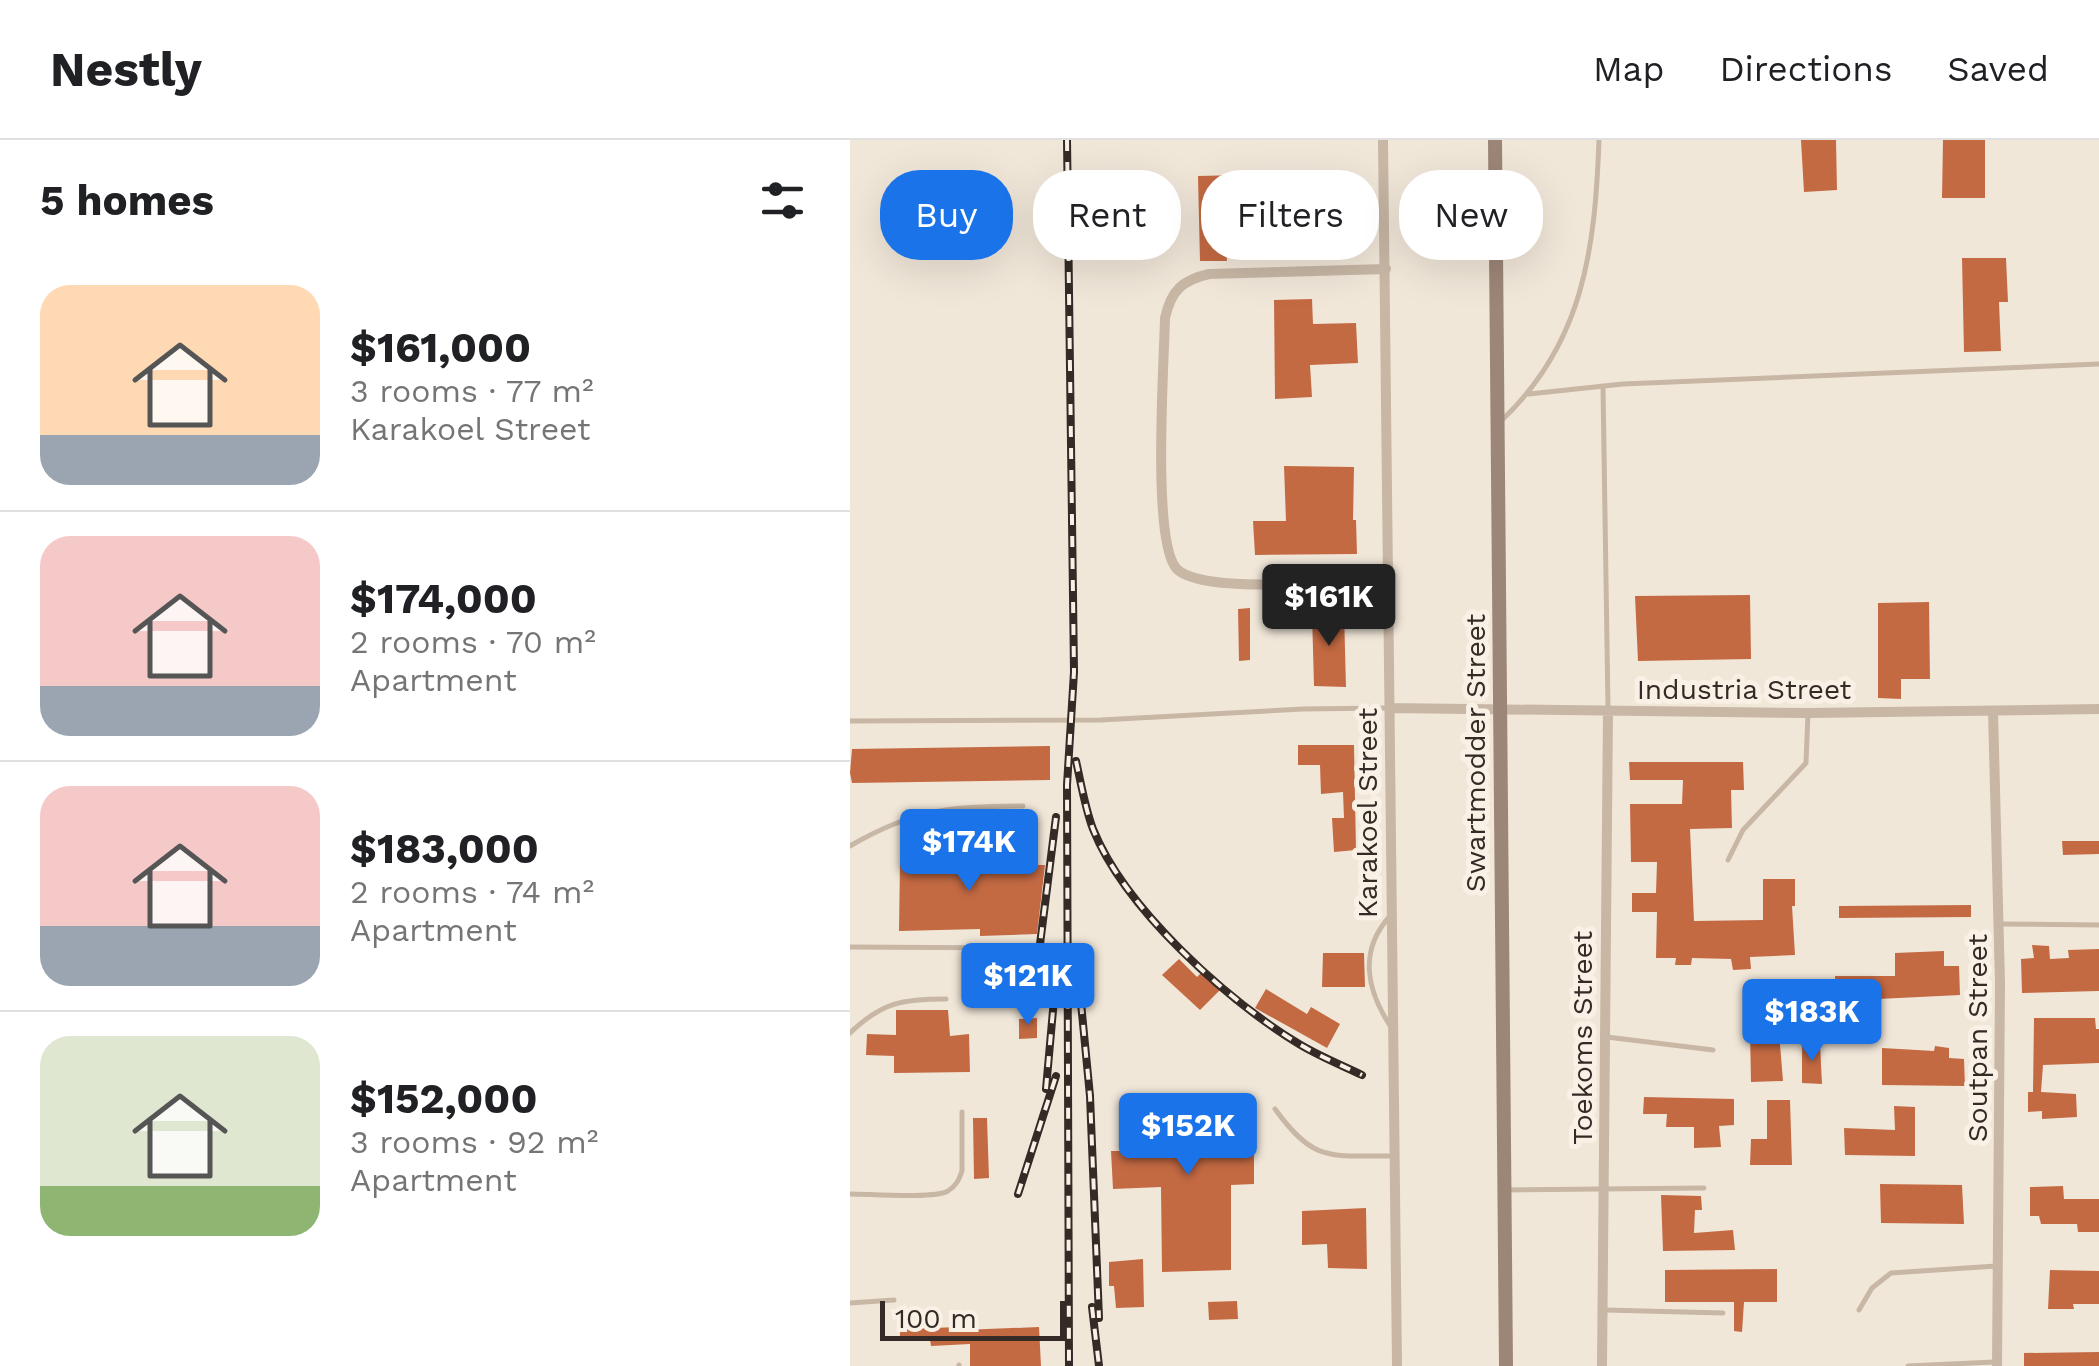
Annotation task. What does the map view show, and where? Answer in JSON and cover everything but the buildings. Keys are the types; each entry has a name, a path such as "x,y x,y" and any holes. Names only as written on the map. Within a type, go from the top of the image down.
{"main road":[{"name":"Swartmodder Street","path":"1495,140 1506,1366"}],"street":[{"name":"Karakoel Street","path":"1383,140 1397,1366"},
{"path":"1386,269 1209,274 1175,290 1165,318 1163,520 1171,559 1176,568 1194,579 1230,584 1386,575"},
{"name":"Industria Street","path":"1390,708 1808,713 2099,709"},
{"name":"Toekoms Street","path":"1602,1366 1608,711"},
{"name":"Soutpan Street","path":"1993,711 2000,924 1997,1364"}],"lane":[{"path":"1499,423 1529,394 1558,348 1580,291 1594,224 1599,140"},
{"path":"1529,394 1602,386 2099,364"},
{"path":"1602,386 1608,711"},
{"path":"850,721 1101,720 1390,708"},
{"path":"1728,860 1743,830 1806,763 1808,713"},
{"path":"850,846 887,826 930,811 1023,806"},
{"path":"1390,916 1372,941 1370,972 1375,1001 1395,1033"},
{"path":"2000,924 2099,925"},
{"path":"850,946 1033,948"},
{"path":"850,1033 891,1003 946,998"},
{"path":"1604,1037 1713,1050"},
{"path":"1275,1109 1298,1139 1316,1152 1396,1156"},
{"path":"850,1194 948,1191 962,1172 962,1112"},
{"path":"1505,1190 1704,1188"},
{"path":"1859,1310 1872,1288 1891,1273 1999,1266"},
{"path":"850,1303 894,1300"},
{"path":"1602,1310 1722,1313"},
{"path":"1908,1366 1997,1364"}],"railway":[{"path":"1067,140 1074,672 1067,785 1069,1366"},
{"path":"1076,761 1093,829 1108,859 1153,921 1241,1003 1307,1048 1362,1075"},
{"path":"1038,960 1056,817"},
{"path":"1046,1089 1054,999"},
{"path":"1081,1003 1090,1096 1099,1318"},
{"path":"1018,1194 1056,1076"},
{"path":"1092,1307 1099,1366"}]}
